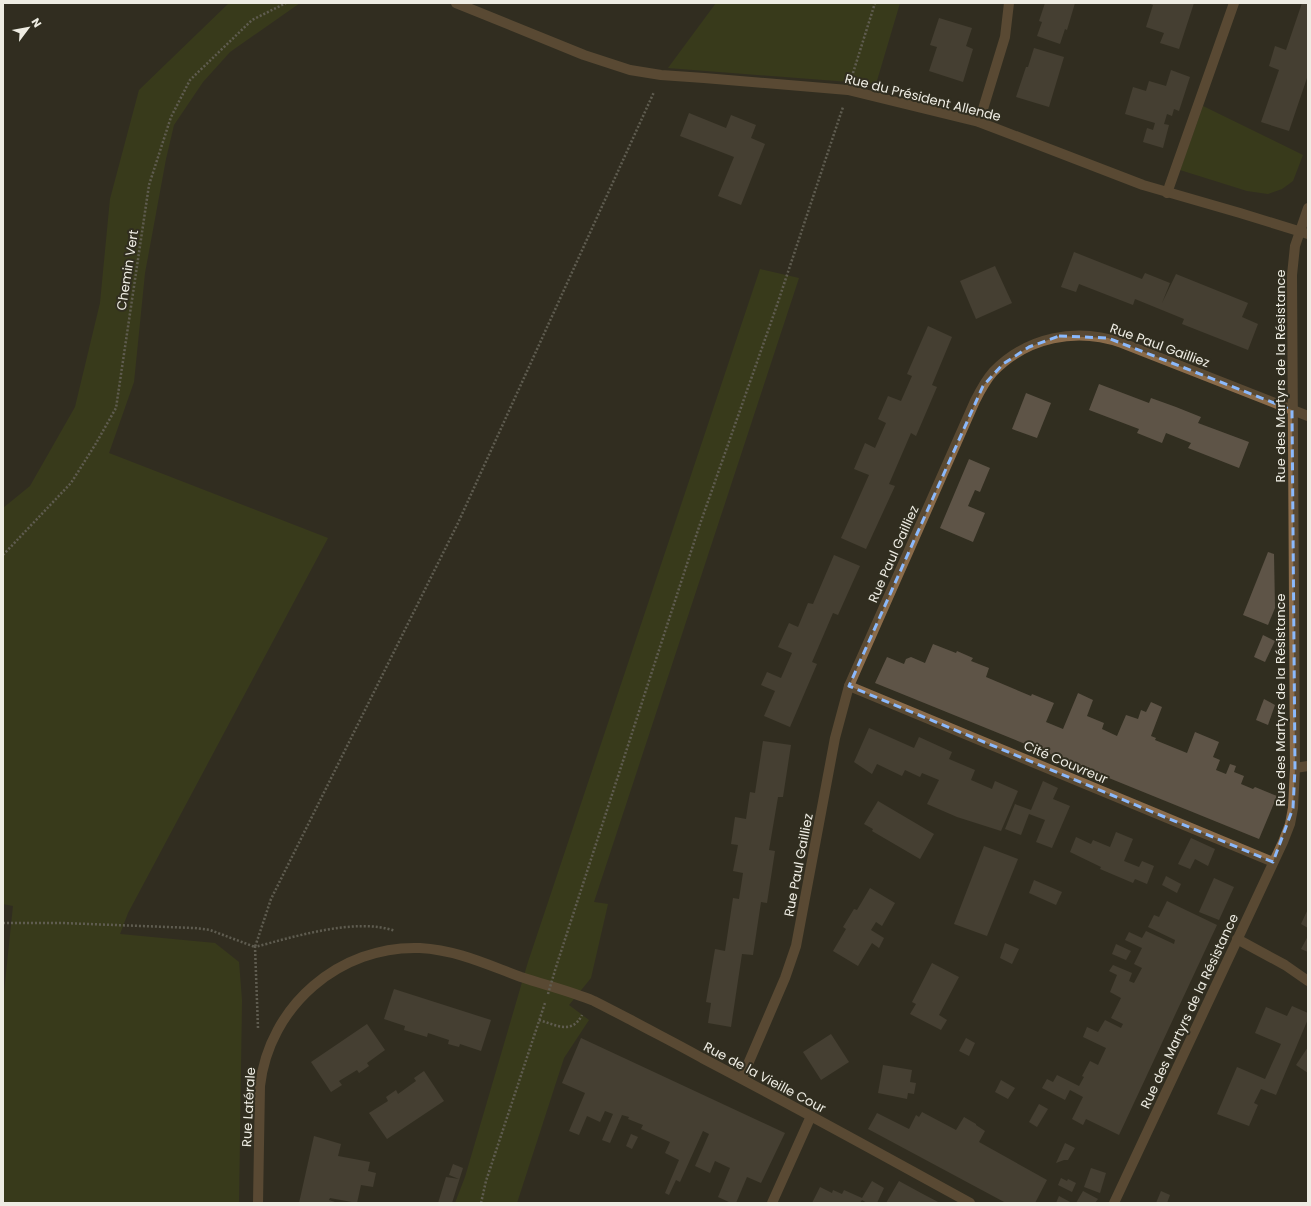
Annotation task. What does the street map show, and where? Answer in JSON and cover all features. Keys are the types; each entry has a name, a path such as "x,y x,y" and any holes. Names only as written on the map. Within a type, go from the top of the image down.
{"street":[{"name":"Rue du Président Allende","path":"456,3 584,55 630,70 661,75 848,90 979,122 1084,163 1167,193 1240,213 1304,233"},
{"path":"979,122 1005,37 1009,3"},
{"path":"1167,193 1234,3"},
{"name":"Rue des Martyrs de la Résistance","path":"1114,1203 1273,862 1290,824 1294,808 1292,275 1293,259 1304,233 1308,208"},
{"name":"Rue Paul Gailliez","path":"742,1078 785,978 796,946 835,738 849,686 975,401 992,373 1014,355 1043,341 1059,336 1091,335 1108,338 1308,416"},
{"name":"Cité Couvreur","path":"849,686 1273,862"},
{"path":"1295,768 1308,766"},
{"path":"1237,939 1285,966 1308,981"},
{"name":"Rue Latérale","path":"258,1203 259,1100 262,1069 272,1039 282,1023 304,994 318,981 333,971 366,956 403,948 421,948 451,952 469,957 543,984"},
{"name":"Rue de la Vieille Cour","path":"543,984 587,999 613,1011 742,1078 970,1203"},
{"path":"772,1203 811,1116"}],"path":[{"name":"Chemin Vert","path":"3,555 71,483 116,408 149,185 171,118 190,80 252,20 286,3"},
{"path":"481,1203 486,1181 699,527 776,308 875,3"},
{"path":"3,923 62,922 194,928 210,930 255,947 271,899 458,523 661,75"},
{"path":"539,1020 564,1028 573,1026 580,1019 587,999"}],"highlighted area":[{"path":"1059,336 1108,338 1292,410 1295,768 1293,808 1273,862 849,686 983,386 1003,364 1029,347"}],"green space":[{"path":"229,3 300,3 230,52 203,82 174,125 166,159 145,273 134,382 109,453 328,538 128,913 120,934 215,943 239,962 242,1000 239,1203 3,1203 3,1002 13,906 3,904 3,508 30,486 75,407 100,303 110,199 139,90"},
{"path":"716,3 900,3 876,84 668,68"},
{"path":"1203,106 1303,155 1293,181 1282,189 1268,194 1247,191 1180,170"},
{"path":"760,269 799,278 594,902 608,904 591,978 569,1005 589,1020 564,1058 517,1203 455,1203 465,1177 528,962"}],"building":[{"path":"1045,3 1075,3 1067,30 1065,29 1060,44 1037,36 1042,22 1039,21"},
{"path":"1148,3 1194,3 1179,49 1160,43 1164,33 1146,27 1153,5"},
{"path":"1302,3 1308,3 1308,75 1289,131 1261,122 1279,70 1269,66 1275,46 1286,50"},
{"path":"939,18 972,28 966,46 973,49 963,82 929,71 937,47 930,45"},
{"path":"1034,48 1064,57 1049,107 1016,97"},
{"path":"1171,70 1190,77 1179,111 1174,109 1172,116 1167,114 1164,124 1169,125 1163,148 1143,142 1147,128 1153,130 1155,123 1125,114 1133,87 1146,91 1149,81 1166,86"},
{"path":"689,113 726,128 731,115 756,125 751,138 765,144 741,205 718,196 734,157 680,136"},
{"path":"1074,252 1142,279 1145,273 1170,283 1162,303 1176,274 1248,303 1242,317 1258,324 1248,350 1182,324 1184,319 1135,299 1133,305 1079,284 1076,292 1061,287"},
{"path":"995,266 1012,303 976,319 960,281"},
{"path":"928,326 952,337 932,385 937,387 916,436 911,433 889,484 895,486 866,549 841,538 869,475 854,469 865,443 875,448 886,423 878,419 888,396 901,401 912,376 907,374"},
{"path":"1099,384 1149,403 1151,398 1176,407 1201,417 1198,423 1249,442 1239,468 1188,448 1191,443 1166,433 1162,443 1137,433 1139,429 1089,410"},
{"path":"1026,393 1051,403 1037,438 1012,429"},
{"path":"969,459 990,468 980,492 975,490 968,506 985,513 973,542 940,528"},
{"path":"1268,552 1274,554 1275,608 1268,625 1243,615"},
{"path":"834,555 860,566 838,615 833,613 812,662 817,664 790,727 764,716 775,691 761,685 767,672 781,678 792,653 778,647 789,623 798,627 808,603 813,604"},
{"path":"1263,635 1275,641 1265,662 1254,657"},
{"path":"933,644 956,653 957,651 973,658 971,661 989,668 986,677 1031,696 1032,694 1054,703 1046,722 1063,729 1078,693 1093,700 1087,716 1104,723 1102,729 1117,736 1126,715 1138,719 1141,710 1146,712 1151,702 1162,707 1151,736 1156,738 1155,740 1187,753 1195,732 1219,742 1213,757 1220,760 1216,770 1226,774 1230,764 1236,766 1234,772 1244,776 1241,784 1253,789 1255,787 1277,796 1259,839 875,683 887,657 904,664 906,659 911,657 925,663"},
{"path":"1264,699 1275,705 1268,725 1256,720"},
{"path":"869,728 914,748 919,737 952,752 949,759 975,770 971,780 992,789 995,781 1018,791 1001,831 957,817 927,804 939,780 922,773 920,777 905,770 902,776 877,764 872,774 854,762"},
{"path":"763,741 791,745 783,797 778,797 769,850 775,851 767,903 761,902 753,955 742,954 731,1027 708,1023 711,1003 706,1002 715,949 725,951 733,898 739,899 743,873 733,871 738,845 731,844 735,817 746,819 750,792 755,793"},
{"path":"1043,781 1058,788 1053,799 1070,806 1052,848 1036,842 1045,820 1029,814 1021,835 1005,829 1015,804 1031,810"},
{"path":"878,801 934,834 920,859 872,831 873,829 864,824"},
{"path":"1116,832 1133,839 1124,861 1139,867 1142,861 1154,866 1147,884 1135,879 1133,883 1100,869 1101,867 1070,852 1076,837 1091,844 1093,840 1110,847"},
{"path":"1191,838 1215,849 1208,866 1195,859 1190,869 1178,864"},
{"path":"984,846 1018,859 987,936 954,924"},
{"path":"1166,876 1181,884 1177,893 1162,885"},
{"path":"1214,878 1234,887 1219,920 1199,912"},
{"path":"1034,880 1062,892 1056,905 1029,893"},
{"path":"870,888 895,903 882,926 876,922 871,930 884,938 879,948 872,943 858,966 833,951 846,929 843,927 854,909 857,910"},
{"path":"1167,901 1217,925 1119,1135 1086,1119 1083,1125 1072,1119 1083,1097 1070,1090 1065,1100 1042,1088 1047,1079 1053,1082 1057,1075 1079,1086 1084,1077 1082,1076 1090,1061 1098,1065 1106,1048 1083,1037 1087,1027 1098,1032 1105,1020 1121,1028 1123,1024 1111,1018 1121,998 1110,992 1117,975 1109,971 1113,965 1132,973 1129,981 1134,983 1142,968 1134,964 1142,948 1125,940 1129,932 1142,938 1146,931 1174,944 1175,940 1148,927 1154,915 1159,917"},
{"path":"1308,909 1308,928 1301,924"},
{"path":"1308,936 1308,952 1301,949"},
{"path":"1005,943 1019,949 1012,964 1000,958"},
{"path":"1116,944 1131,951 1126,960 1112,954"},
{"path":"932,963 959,977 939,1015 947,1020 941,1030 910,1014 916,1004 912,1002"},
{"path":"394,989 491,1020 481,1051 460,1044 459,1047 448,1044 449,1040 428,1033 427,1037 404,1030 405,1026 384,1019"},
{"path":"1292,1006 1308,1013 1308,1019 1276,1095 1261,1089 1254,1103 1258,1105 1249,1126 1217,1114 1237,1067 1265,1079 1281,1044 1255,1033 1266,1007 1287,1016"},
{"path":"367,1024 385,1050 367,1063 369,1066 359,1073 357,1070 339,1081 342,1085 331,1092 311,1062"},
{"path":"831,1034 849,1062 821,1080 803,1052"},
{"path":"581,1038 785,1133 761,1183 747,1177 736,1203 731,1203 718,1197 730,1168 715,1161 710,1173 695,1166 709,1134 703,1131 680,1182 676,1180 669,1195 665,1193 679,1160 665,1153 670,1142 641,1129 643,1125 628,1119 629,1117 622,1115 610,1143 602,1140 613,1114 605,1111 600,1122 587,1116 579,1135 569,1131 585,1093 562,1083"},
{"path":"966,1038 975,1043 969,1056 959,1051"},
{"path":"1308,1047 1308,1073 1296,1065"},
{"path":"883,1065 912,1070 910,1082 916,1083 914,1094 908,1093 907,1099 878,1093"},
{"path":"424,1071 444,1101 387,1139 369,1113 388,1101 386,1097 396,1090 398,1094 416,1081 414,1078"},
{"path":"1001,1080 1015,1088 1008,1099 995,1092"},
{"path":"1039,1104 1048,1109 1037,1127 1029,1122"},
{"path":"922,1112 956,1130 964,1117 985,1131 979,1142 1047,1180 1035,1203 1006,1203 868,1129 877,1113 909,1129 916,1115 919,1117"},
{"path":"631,1134 638,1137 632,1149 626,1146"},
{"path":"314,1136 341,1144 338,1156 370,1162 368,1171 376,1173 373,1187 361,1185 357,1203 330,1198 329,1200 338,1203 299,1203"},
{"path":"1065,1143 1075,1148 1068,1160 1056,1163"},
{"path":"453,1164 463,1168 452,1203 438,1203 446,1177 459,1179 449,1175"},
{"path":"1091,1168 1106,1173 1100,1193 1084,1187"},
{"path":"1061,1178 1067,1181 1068,1179 1076,1183 1072,1192 1058,1185"},
{"path":"872,1181 884,1188 877,1203 867,1203 862,1200 860,1203 812,1203 820,1187 832,1193 833,1190 842,1194 844,1190 862,1198"},
{"path":"899,1181 921,1193 940,1203 886,1203"},
{"path":"1083,1191 1098,1199 1095,1203 1076,1203"},
{"path":"1161,1191 1170,1195 1167,1203 1156,1203"},
{"path":"1059,1196 1072,1203 1056,1203"}]}
